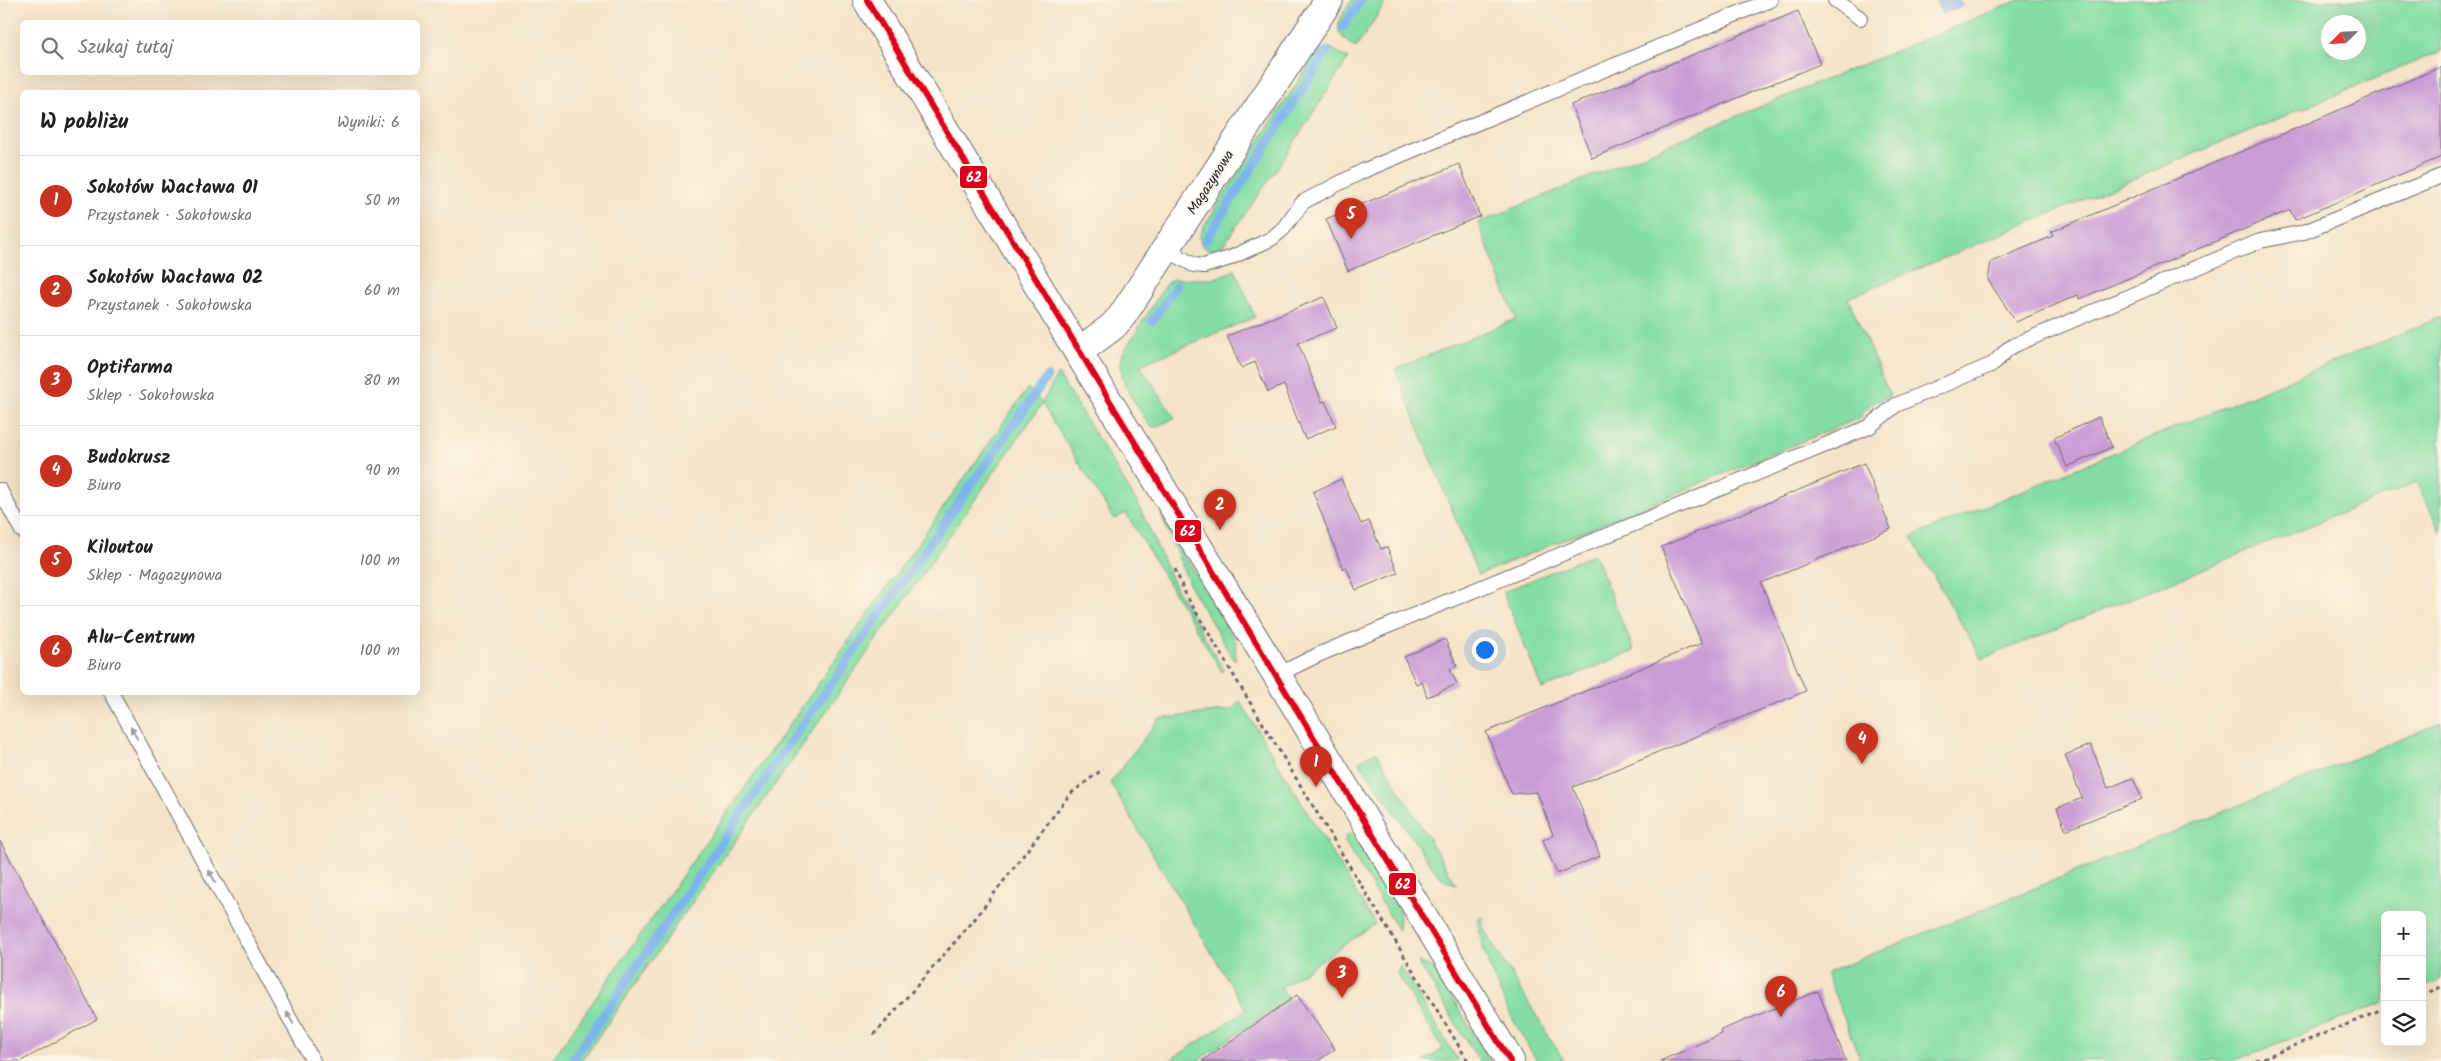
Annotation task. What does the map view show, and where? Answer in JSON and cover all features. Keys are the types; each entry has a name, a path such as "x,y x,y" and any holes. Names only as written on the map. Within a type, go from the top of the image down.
{"street":[{"path":"867,0 1078,352 1277,675 1510,1061"},
{"name":"Magazynowa","path":"1078,352 1112,328 1329,0"}],"lane":[{"path":"1166,249 1194,265 1204,266 1230,258 1271,239 1283,229 1303,202 1356,175 1770,0"},
{"path":"1835,0 1860,18"},
{"path":"1277,675 1320,654 1869,427 1896,406 1993,364 2008,349 2026,340 2260,241 2304,232 2441,176"},
{"path":"0,490 20,527"},
{"path":"113,695 314,1061"}],"path":[{"path":"1174,565 1186,595 1229,668 1468,1061"},
{"path":"874,1035 974,920 1070,794 1102,769"},
{"path":"2426,993 2441,987"},
{"path":"2256,1061 2381,1012"}],"green space":[{"path":"1352,0 1387,0 1356,48 1339,31 1340,20"},
{"path":"2019,0 2441,0 2441,51 1848,298 1890,396 1871,404 1859,418 1478,575 1395,369 1516,319 1478,223"},
{"path":"1331,48 1348,59 1280,164 1224,244 1210,250 1203,247 1199,238 1204,226 1318,51"},
{"path":"1235,270 1255,317 1140,365 1175,418 1155,427 1150,426 1124,382 1121,363 1123,353 1166,284 1173,279 1213,279"},
{"path":"2441,317 2441,533 2417,482 1982,659 1911,537"},
{"path":"1058,374 1139,506 1175,587 1224,670 1222,672 1126,513 1114,519 1042,404 581,1061 551,1061 1028,388 1042,403"},
{"path":"1160,513 1236,642 1235,661 1192,590"},
{"path":"1594,554 1634,651 1542,689 1503,592"},
{"path":"1240,701 1375,924 1281,987 1289,999 1197,1061 1169,1061 1246,1010 1110,783 1159,719 1232,710"},
{"path":"2441,723 2441,980 2426,986 2426,911 2381,911 2381,1004 2233,1061 1861,1061 1826,973"},
{"path":"1376,751 1456,884 1445,881 1436,872 1359,761"},
{"path":"1352,833 1400,911 1398,930 1345,842 1346,836"},
{"path":"1483,917 1483,928 1564,1061 1537,1061 1522,1035 1501,996 1490,968 1478,927 1478,919"},
{"path":"1418,962 1435,969 1490,1061 1479,1061"},
{"path":"1400,966 1458,1061 1424,1061 1443,1049 1397,975"}],"water":[{"path":"1936,0 1959,0 1962,6 1942,14"}],"building":[{"path":"1798,11 1820,64 1592,158 1571,105"},
{"path":"2441,67 2441,157 2295,220 2290,210 2079,299 2078,295 2016,322 1988,280 1991,262 2053,236 2051,232"},
{"path":"1459,164 1480,216 1348,271 1326,219"},
{"path":"1324,297 1337,328 1298,343 1322,402 1325,401 1336,426 1305,439 1284,385 1268,392 1255,362 1241,368 1227,336"},
{"path":"2099,417 2112,447 2067,467 2054,438"},
{"path":"1864,463 1891,529 1761,583 1806,691 1573,787 1600,856 1557,874 1543,840 1553,835 1537,792 1512,794 1486,732 1702,643 1661,547"},
{"path":"1341,479 1361,524 1369,521 1381,549 1387,547 1398,573 1356,590 1346,567 1343,569 1313,492"},
{"path":"1445,639 1457,666 1450,669 1457,684 1427,697 1422,681 1416,684 1404,657"},
{"path":"2091,745 2108,788 2133,778 2142,799 2066,830 2057,808 2082,798 2065,755"},
{"path":"0,841 97,1019 21,1061 0,1061"},
{"path":"1818,991 1846,1061 1660,1061 1722,1034 1721,1030"},
{"path":"1297,995 1335,1049 1318,1061 1202,1061"}],"waterway":[{"path":"1343,27 1361,0"},
{"path":"1206,240 1327,51"},
{"path":"1152,321 1176,286"},
{"path":"572,1061 800,728 1047,377"}],"transit line":[{"name":"62","path":"867,0 1510,1061"}],"place":[{"name":"Kiloutou","path":"1351,239"},
{"name":"Sokołów Wacława 02","path":"1220,530"},
{"name":"Budokrusz","path":"1862,764"},
{"name":"Sokołów Wacława 01","path":"1316,787"},
{"name":"Optifarma","path":"1342,998"},
{"name":"Alu-Centrum","path":"1781,1017"}]}
